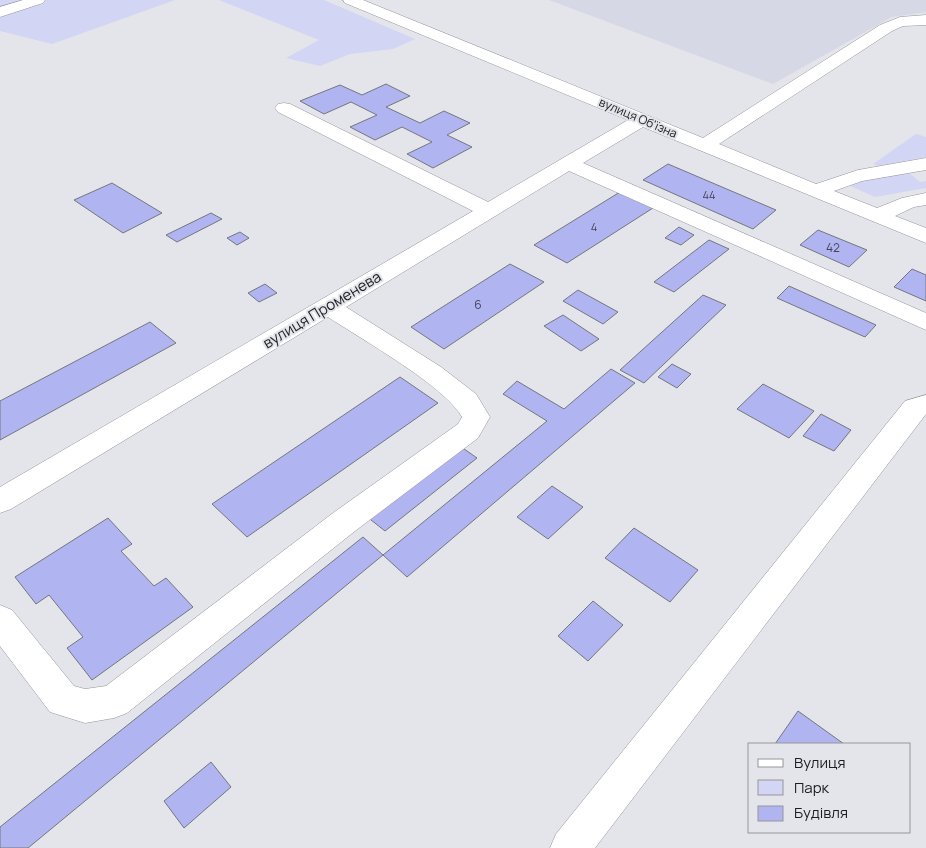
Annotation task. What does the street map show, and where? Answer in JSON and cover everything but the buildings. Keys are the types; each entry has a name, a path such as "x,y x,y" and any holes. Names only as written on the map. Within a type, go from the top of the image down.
{"street":[{"path":"0,12 38,0"},
{"name":"вулиця Об'їзна","path":"350,0 926,236"},
{"path":"704,146 886,28 900,22 926,20"},
{"path":"284,108 490,211"},
{"name":"вулиця Променева","path":"0,501 643,119"},
{"path":"569,164 926,322"},
{"path":"815,191 858,176 926,164"},
{"path":"877,216 909,202 926,199"},
{"path":"0,620 63,700 85,706 114,701 344,522 468,431 476,417 467,401 432,373 328,306"},
{"path":"570,848 914,408 926,404"}],"shaded area":[{"path":"549,0 926,0 926,12 892,17 773,84"}],"green space":[{"path":"0,0 175,0 52,44 0,31"},
{"path":"219,0 324,0 415,39 393,49 350,54 320,66 286,58 319,40"},
{"path":"916,134 926,137 926,157 878,166 873,164"},
{"path":"907,171 920,182 926,181 926,188 875,197 846,184"}]}
